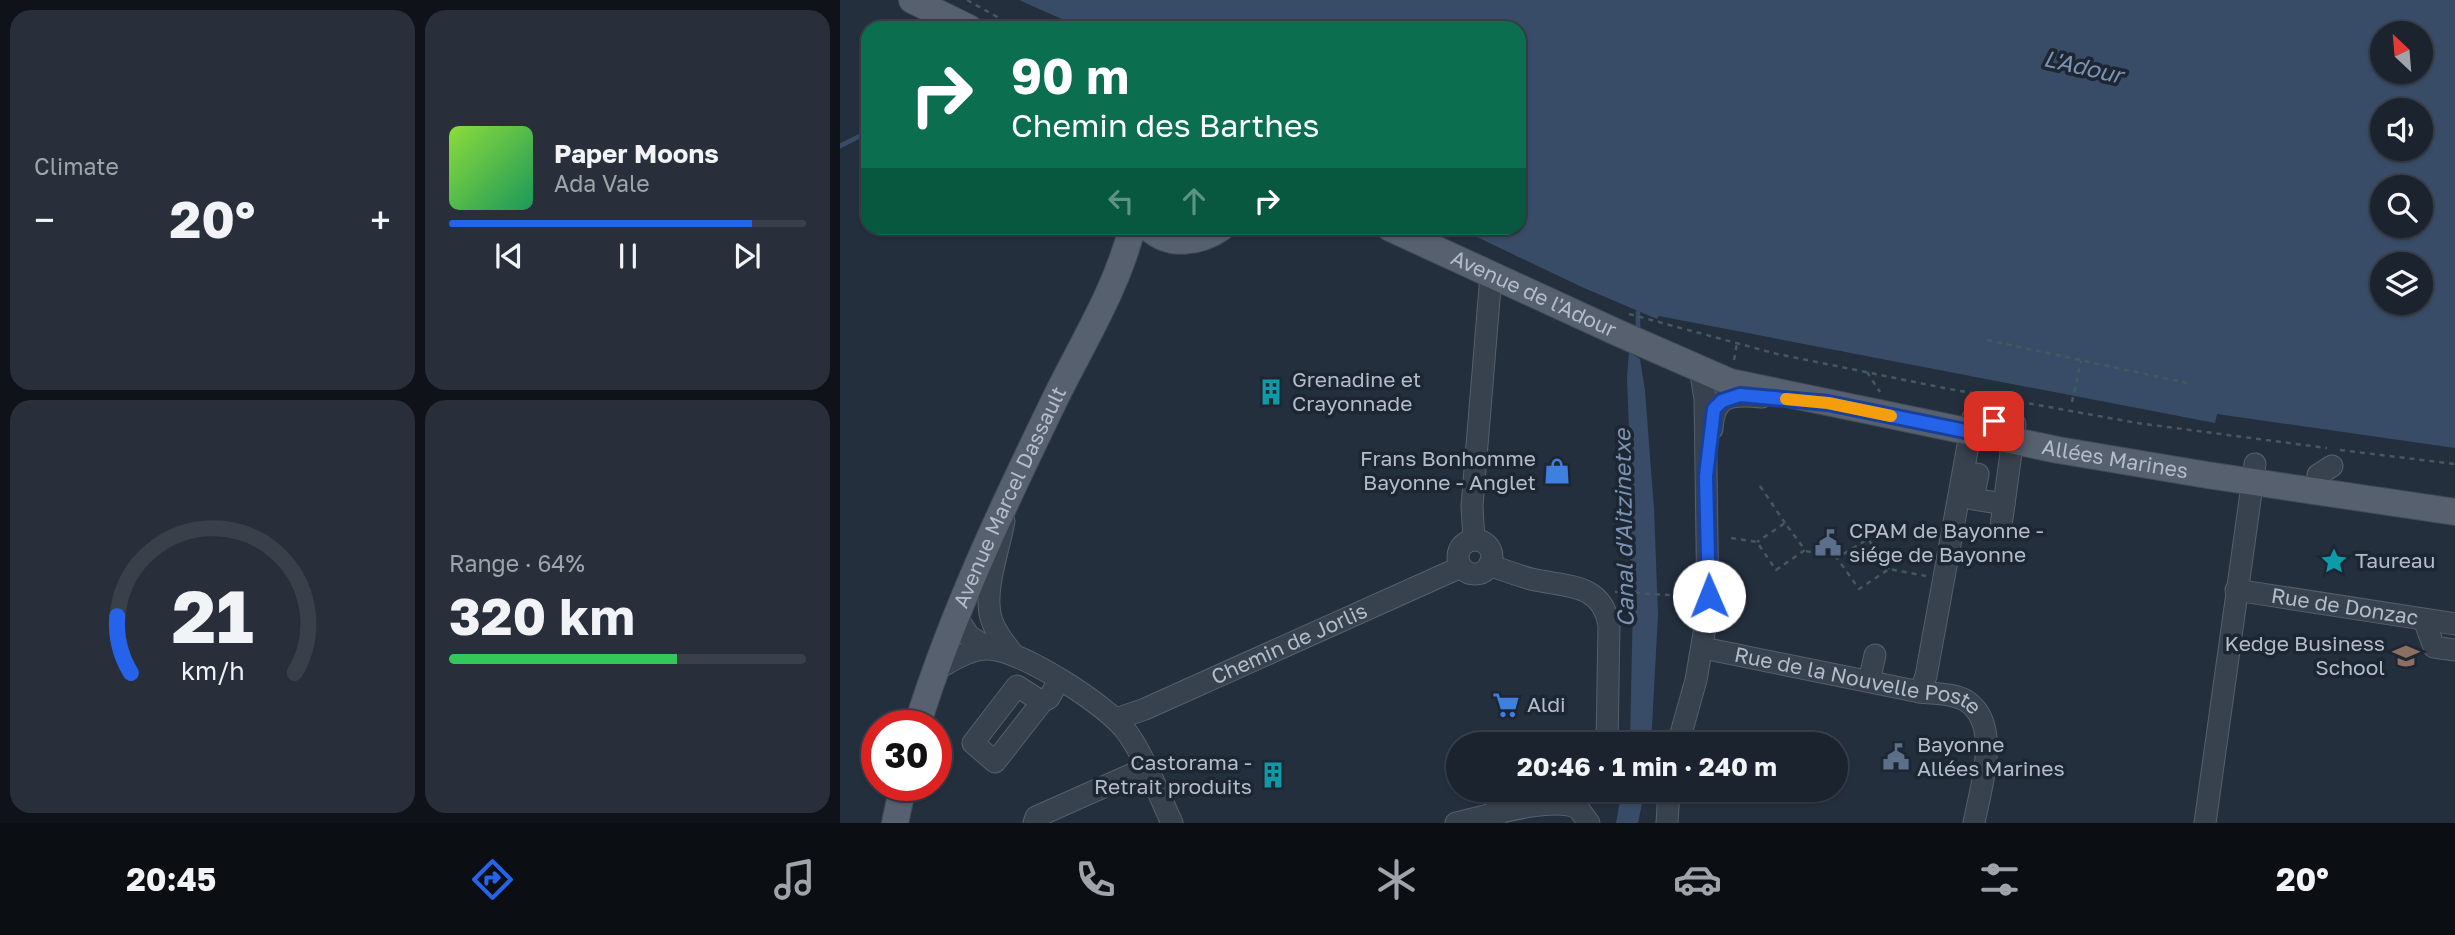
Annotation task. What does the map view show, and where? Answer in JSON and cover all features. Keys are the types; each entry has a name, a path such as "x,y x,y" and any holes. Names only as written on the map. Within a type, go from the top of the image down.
{"main road":[{"path":"919,4 954,21"},
{"name":"Avenue Marcel Dassault","path":"921,710 956,616 1084,338 1117,275 1130,235"},
{"name":"Avenue Marcel Dassault","path":"1117,275 1150,246 1156,235"},
{"path":"1163,235 1180,241 1210,235"},
{"name":"Avenue de l'Adour","path":"1405,235 1491,275 1636,331"},
{"name":"Allées Marines","path":"1636,331 1730,382 1828,403 2253,473 2455,512"},
{"name":"Allées Marines","path":"1700,368 1733,369 1972,425"},
{"name":"Allées Marines","path":"2253,473 2325,470 2455,496"},
{"path":"895,823 900,801"}],"street":[{"path":"1474,540 1472,506 1491,275"},
{"path":"1681,732 1703,648 1709,596 1704,389 1700,368"},
{"path":"1706,476 1714,409 1722,401 1740,395 1828,403"},
{"path":"1920,692 1926,676 1972,425"},
{"path":"2001,526 2015,433"},
{"path":"2205,823 2253,473"},
{"path":"1978,474 1973,499 2004,504"},
{"path":"1009,497 991,582 989,610 998,632 1013,654"},
{"path":"1480,541 1489,548 1489,565 1485,570 1473,573 1461,567 1458,554 1461,547 1466,542 1480,541"},
{"path":"1489,565 1533,579 1578,587 1593,595 1604,608 1609,625 1607,732"},
{"name":"Chemin de Jorlis","path":"1116,719 1145,709 1461,567"},
{"name":"Rue de Donzac","path":"2236,590 2455,624"},
{"path":"956,616 969,636 988,648 1013,654 1097,703 1116,719 1127,732 1172,823"},
{"path":"2424,620 2434,647 2455,650"},
{"path":"934,671 972,652 988,648"},
{"name":"Rue de la Nouvelle Poste","path":"1703,648 1920,692 1956,696 1968,702 1983,720 1987,731 1974,823"},
{"path":"1869,681 1875,655"},
{"path":"1042,702 1049,698 1059,680"},
{"path":"1037,821 1146,768"},
{"path":"1497,802 1499,814"},
{"path":"1456,823 1556,802"},
{"path":"1581,802 1589,823"},
{"path":"1667,823 1669,802"}],"path":[{"path":"967,0 1004,21"},
{"path":"1636,331 1776,354 2137,423 2455,464"},
{"path":"1987,340 2187,383"},
{"path":"2072,402 2081,360"},
{"path":"1759,486 1805,550 1837,558 1859,590 1889,569"},
{"path":"1731,538 1757,542 1785,523"},
{"path":"1837,558 1868,539 1889,569 1943,579"},
{"path":"1757,542 1776,570 1805,550"},
{"path":"1620,592 1669,596"}],"water":[{"name":"L'Adour","path":"1019,0 2455,0 2455,448 2217,414 2215,423 1659,316 1657,319 1473,235 1526,235 1526,21 1066,21"},
{"path":"1629,352 1640,359 1654,509 1658,615 1652,732 1630,732 1633,601 1627,378"},
{"path":"1620,802 1642,802 1638,823 1616,823"}],"waterway":[{"path":"840,146 861,136"},
{"name":"Canal d'Aitzinetxe","path":"1638,312 1638,330"}],"slow traffic":[{"path":"1786,399 1828,403 1891,416"}],"place":[{"name":"Grenadine et Crayonnade","path":"1271,392"},
{"name":"Frans Bonhomme Bayonne - Anglet","path":"1557,471"},
{"name":"CPAM de Bayonne - siége de Bayonne","path":"1828,543"},
{"name":"Taureau","path":"2334,561"},
{"name":"Kedge Business School","path":"2406,656"},
{"name":"Aldi","path":"1506,705"},
{"name":"Bayonne Allées Marines","path":"1896,757"},
{"name":"Castorama - Retrait produits","path":"1273,775"}],"route":[{"path":"1709,596 1706,476 1714,409 1722,401 1740,395 1828,403 2014,441 2015,424 1994,421"}]}
